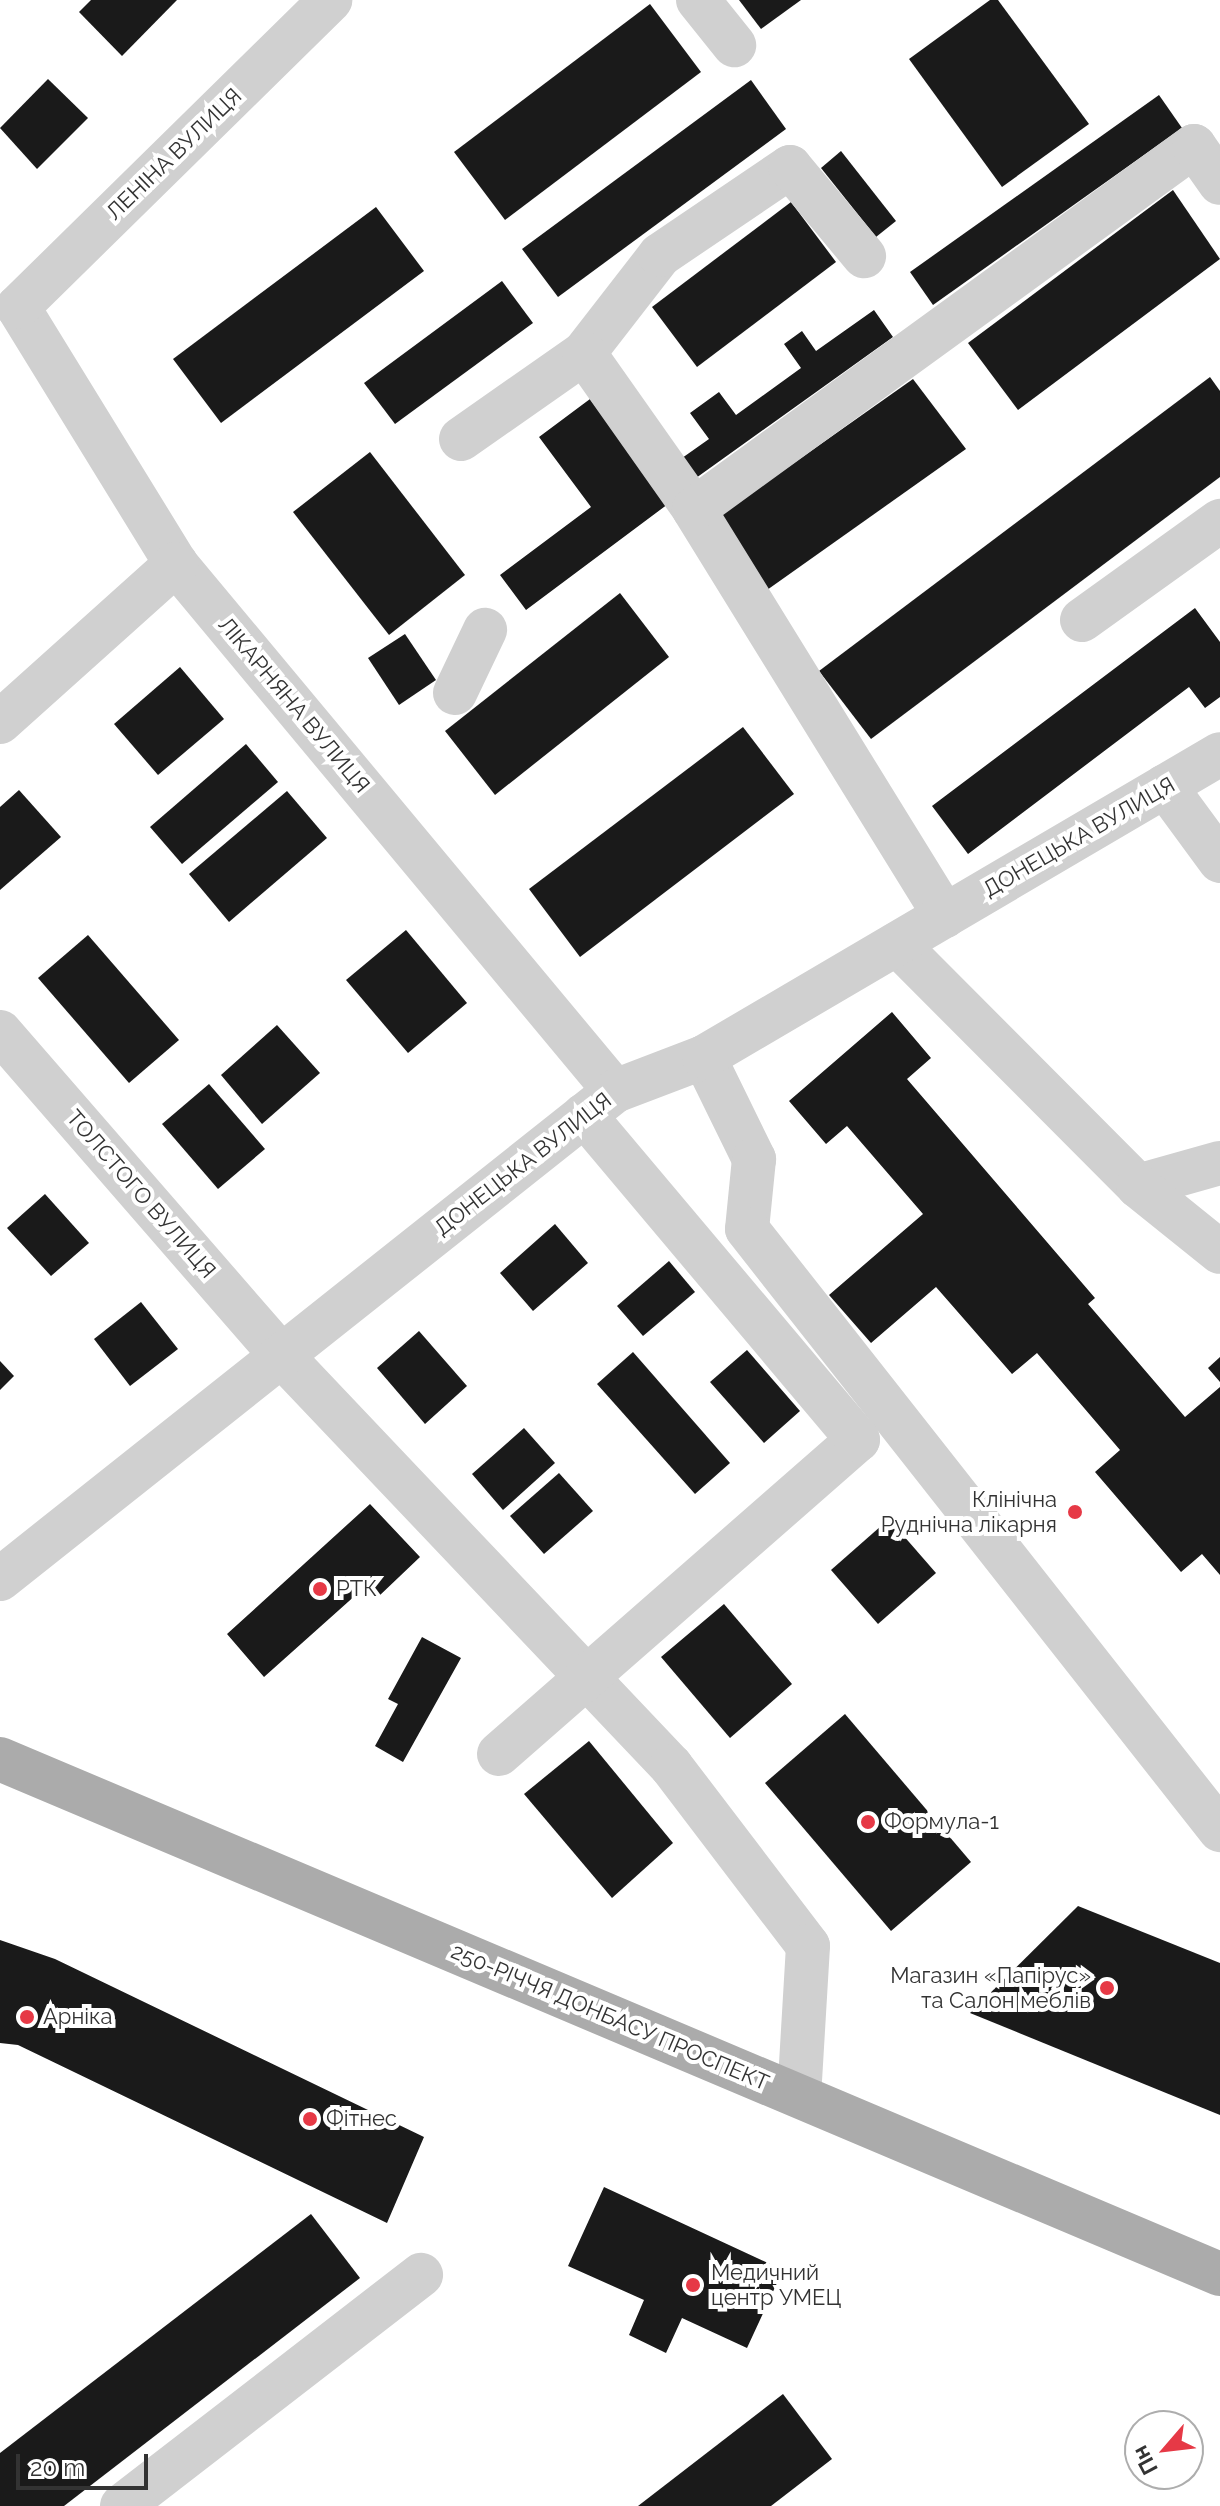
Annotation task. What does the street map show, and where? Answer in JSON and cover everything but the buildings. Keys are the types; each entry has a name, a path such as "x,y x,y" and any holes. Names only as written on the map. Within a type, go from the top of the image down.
{"main road":[{"name":"250-РІЧЧЯ ДОНБАСУ ПРОСПЕКТ","path":"0,1759 1220,2274"}],"street":[{"name":"ЛЕНІНА ВУЛИЦЯ","path":"9,308 330,0"},
{"path":"698,0 734,45"},
{"path":"694,509 1194,146 1220,183"},
{"path":"461,439 584,353 660,255 790,167 864,256"},
{"name":"ЛІКАРНЯНА ВУЛИЦЯ","path":"9,308 176,564 599,1103 858,1440 580,1678"},
{"path":"584,353 694,509 945,916"},
{"path":"1082,620 1220,521"},
{"path":"0,722 176,564"},
{"path":"455,693 485,630"},
{"name":"ДОНЕЦЬКА ВУЛИЦЯ","path":"0,1579 599,1103 704,1057 1220,754"},
{"path":"1165,786 1220,861"},
{"path":"897,944 1138,1186 1220,1252"},
{"name":"ТОЛСТОГО ВУЛИЦЯ","path":"0,1032 281,1355 580,1678 671,1766 808,1946 799,2096"},
{"path":"704,1057 754,1159 747,1229 1220,1830"},
{"path":"1138,1186 1220,1163"},
{"path":"499,1754 580,1678"},
{"path":"122,2506 421,2275"}],"place":[{"name":"Клінічна Руднічна лікарня","path":"1075,1512"},
{"name":"РТК","path":"320,1589"},
{"name":"Формула-1","path":"868,1822"},
{"name":"Магазин «Папірус» та Салон меблів","path":"1107,1988"},
{"name":"Арніка","path":"27,2017"},
{"name":"Фітнес","path":"310,2119"},
{"name":"Медичний центр УМЕЦ","path":"693,2285"}]}
